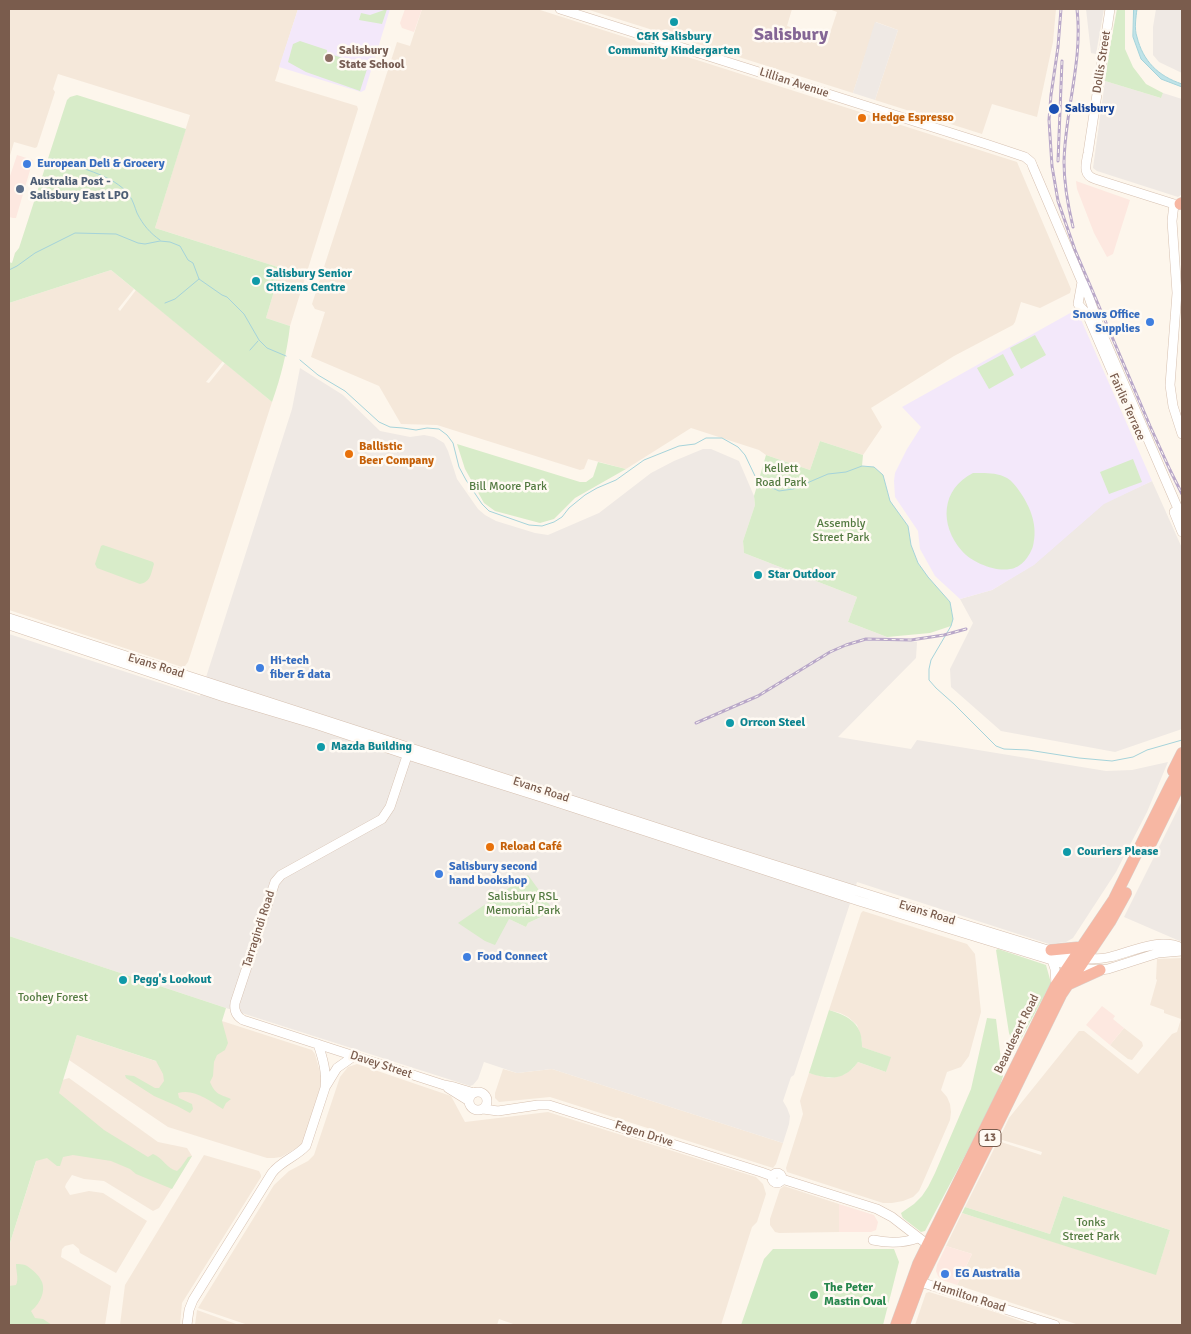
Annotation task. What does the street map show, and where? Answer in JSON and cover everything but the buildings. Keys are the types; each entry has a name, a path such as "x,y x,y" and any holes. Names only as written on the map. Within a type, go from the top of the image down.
{"highway":[{"path":"1171,784 1170,779 1182,753"},
{"name":"Beaudesert Road","path":"904,1325 928,1243 1062,985 1076,962 1082,947 1114,899 1182,765"},
{"name":"Beaudesert Road","path":"1076,962 1100,936 1116,911 1182,780"},
{"path":"1052,955 1082,947"},
{"path":"1062,985 1100,970"},
{"name":"Beaudesert Road","path":"896,1325 916,1280"}],"street":[{"name":"Lillian Avenue","path":"560,9 1027,158"},
{"name":"Dollis Street","path":"1110,9 1086,174 1090,178 1180,205"},
{"name":"Fairlie Terrace","path":"1027,158 1033,167 1088,293 1099,326 1182,518"},
{"path":"1180,205 1172,221 1177,293 1170,385 1173,406 1182,434"},
{"name":"Fairlie Terrace","path":"1082,282 1078,304 1087,314 1182,532"},
{"name":"Evans Road","path":"9,618 865,903 986,935 1076,962"},
{"name":"Evans Road","path":"9,625 224,697 409,751"},
{"name":"Tarragindi Road","path":"318,1044 240,1018 235,1012 235,1002 275,882 281,875 382,819 390,807 409,751"},
{"path":"1100,936 1101,949 1109,957"},
{"path":"1076,962 1109,957 1156,945 1178,946 1182,950"},
{"path":"1076,962 1100,970 1158,953 1182,950"},
{"path":"1052,955 1062,985"},
{"path":"318,1044 326,1075 325,1088"},
{"name":"Davey Street","path":"318,1044 444,1085 454,1086 472,1097"},
{"path":"187,1325 189,1310 193,1300 272,1173 280,1164 300,1152 306,1146 325,1088 336,1068 354,1056"},
{"path":"324,1066 330,1069 336,1068"},
{"path":"479,1092 483,1093 488,1099 487,1105 483,1109 473,1109 470,1105 472,1097 479,1092"},
{"name":"Fegen Drive","path":"488,1099 496,1105 513,1108"},
{"name":"Fegen Drive","path":"483,1109 498,1111 538,1105 561,1108 761,1172 772,1176 772,1180 776,1183 782,1179 877,1209 892,1217 928,1243"},
{"path":"872,1240 928,1243"},
{"name":"Hamilton Road","path":"916,1280 1055,1325"}],"shaded area":[{"path":"9,9 298,9 275,81 357,106 358,109 290,326 266,318 281,268 155,228 190,115 58,74 53,89 55,92 37,147 14,142 9,159"},
{"name":"Salisbury State School","path":"298,9 390,9 365,90 361,92 279,67"},
{"path":"405,9 422,9 414,32 402,28 400,23"},
{"path":"422,9 537,9 1017,162 1071,289 1070,293 1040,308 1021,302 1013,325 954,356 871,408 882,427 863,455 820,441 810,470 766,455 759,450 691,428 626,469 588,459 584,469 580,470 437,425 401,424 379,386 311,357 325,312 315,309 312,304 397,42 410,46"},
{"path":"586,9 792,9 787,26 828,39 837,12 829,9 1056,9 1053,42 1037,117 992,104 982,134 875,100 898,30 876,22 853,93"},
{"path":"1086,9 1104,9 1096,54 1091,53"},
{"path":"1156,9 1182,9 1182,73 1159,62 1153,55 1153,27"},
{"path":"875,22 898,30 875,100 853,93"},
{"path":"1105,81 1161,98 1163,93 1182,99 1182,191 1178,197 1097,171 1093,168"},
{"path":"17,155 33,160 16,218 13,218 9,217 9,179"},
{"path":"1076,181 1130,200 1113,254 1107,257 1094,233 1077,189"},
{"path":"111,270 134,289 118,309 120,311 136,290 223,361 206,382 209,383 225,363 272,402 188,662 182,667 9,610 9,303"},
{"path":"1072,312 1079,315 1152,481 1104,504 1034,565 992,590 960,599 935,576 920,549 918,531 895,497 895,473 921,427 902,407"},
{"path":"300,368 343,395 380,431 410,437 424,435 434,437 444,443 457,479 478,509 485,515 496,521 548,535 599,513 651,473 703,449 711,449 739,461 754,496 755,505 743,541 744,553 857,597 848,622 887,637 917,642 916,658 838,737 911,749 917,740 1106,771 1132,770 1168,762 1147,812 1116,872 1073,938 1066,942 1049,944 857,882 794,1075 791,1077 783,1101 790,1116 783,1143 552,1069 517,1073 484,1062 478,1079 470,1086 9,936 9,634 200,696 292,409","holes":["554,911 528,923 526,927 509,919"]},
{"path":"1152,481 1182,548 1182,729 1115,752 1001,731 951,687 950,669 973,623 960,599 992,590 1033,565 1104,503"},
{"path":"1182,801 1182,942 1124,917"},
{"path":"863,911 967,944 975,954 981,1012 969,1056 961,1067 947,1072 941,1090 950,1104 950,1120 919,1191 913,1197 892,1203 883,1203 787,1172 786,1168 803,1114 800,1101 809,1073 829,1078 837,1077 845,1074 858,1062 886,1072 890,1057 862,1047 862,1040 857,1025 848,1017 829,1010"},
{"path":"1182,958 1182,1325 1079,1325 957,1285 972,1254 946,1246 962,1213 1156,1274 1170,1230 1063,1196 1050,1234 965,1207 998,1141 1041,1155 1042,1152 999,1139 1009,1118 1079,1031 1084,1031 1138,1074 1172,1034 1177,1032 1181,1019 1164,1013 1164,1010 1150,1005 1157,980 1157,959"},
{"path":"1102,1006 1115,1016 1113,1019 1124,1028 1110,1045 1086,1025"},
{"path":"222,1021 312,1050 315,1054 322,1083 302,1145 281,1157 267,1158 168,1127 69,1060 77,1035 204,1077"},
{"path":"1124,1028 1142,1042 1143,1046 1132,1060 1110,1045"},
{"path":"357,1064 451,1096 465,1122 548,1112 756,1177 763,1184 766,1194 757,1222 752,1227 721,1325 516,1325 499,1319 497,1325 248,1325 198,1308 274,1185 289,1171 308,1161 314,1155 340,1077 348,1067"},
{"path":"503,1069 517,1073 552,1069 783,1143 773,1168 550,1097 499,1102 495,1098 495,1093"},
{"path":"69,1078 158,1142 187,1148 192,1156 159,1208 153,1211 104,1181 84,1179 72,1175 65,1187 70,1195 89,1191 103,1193 147,1221 116,1273 80,1253 79,1249 73,1244 62,1249 61,1257 111,1286 105,1325 9,1325 9,1246 62,1080"},
{"path":"204,1155 259,1171 261,1177 182,1303 180,1325 120,1325 125,1285"},
{"path":"784,1186 839,1204 839,1232 775,1232 770,1225 770,1219 780,1189"},
{"path":"839,1204 874,1215 878,1222 876,1230 871,1232 839,1232"},
{"path":"946,1246 972,1254 957,1285 942,1280 936,1271"},
{"path":"929,1292 1032,1325 915,1325 926,1293"},
{"path":"197,1310 239,1325 195,1325"}],"green space":[{"path":"387,9 382,24 359,20 361,13 370,15"},
{"path":"1117,9 1125,9 1125,49 1133,67 1146,84 1163,93 1161,98 1105,81"},
{"path":"300,41 327,50 327,53 368,66 360,91 306,72 288,62 293,44"},
{"path":"77,95 186,129 155,228 281,268 266,318 290,326 283,364 272,402 111,270 9,303 9,262 12,263 15,253 19,248 67,100"},
{"path":"1035,335 1046,355 1021,369 1010,348"},
{"path":"1003,354 1014,375 989,389 977,368"},
{"name":"Assembly Street Park","path":"820,441 863,455 862,466 874,467 883,475 890,501 908,526 911,545 918,563 950,602 953,619 951,626 930,633 887,637 848,622 857,597 744,553 743,541 755,505 754,496 766,455 810,470"},
{"name":"Bill Moore Park","path":"457,444 580,482 586,482 593,477 598,462 626,469 575,498 554,519 540,523 495,511 484,503 465,469"},
{"path":"1133,459 1142,482 1109,494 1100,472"},
{"path":"973,473 994,474 1007,478 1024,498 1030,511 1035,531 1033,546 1030,554 1024,561 1014,568 1004,570 991,568 971,559 962,551 950,530 947,519 949,498 962,480"},
{"path":"103,545 153,562 154,564 148,579 140,584 97,568 95,564"},
{"name":"Salisbury RSL Memorial Park","path":"528,875 554,911 528,923 526,927 509,919 495,945 485,941 458,923"},
{"name":"Toohey Forest","path":"9,936 226,1008 222,1021 228,1043 225,1050 217,1055 210,1082 218,1093 231,1099 223,1109 196,1094 190,1092 178,1093 179,1098 192,1104 193,1109 190,1113 154,1096 126,1078 125,1075 134,1076 155,1088 159,1088 164,1081 163,1074 156,1061 77,1035 59,1093 104,1130 148,1157 153,1154 174,1170 177,1171 188,1157 192,1156 172,1189 111,1161 73,1155 63,1157 60,1166 57,1166 47,1158 36,1161 9,1246"},
{"path":"998,949 1046,965 1051,983 1013,1054 996,950"},
{"path":"829,1010 843,1015 854,1022 862,1039 862,1047 891,1057 886,1072 858,1062 842,1076 830,1078 809,1073"},
{"path":"987,1018 996,1019 1003,1076 999,1089 925,1231 921,1232 903,1218 901,1213 922,1196 935,1173 971,1089"},
{"name":"Tonks Street Park","path":"1063,1196 1170,1230 1156,1275 962,1213 965,1207 1050,1234"},
{"name":"The Peter Mastin Oval","path":"773,1249 894,1249 899,1262 883,1325 741,1325 764,1259"},
{"path":"16,1264 27,1266 41,1280 43,1286 42,1294 39,1302 31,1311 35,1318 43,1319 52,1325 9,1325 9,1286 16,1285 17,1283"}],"water":[{"path":"1134,9 1137,9 1136,34 1143,53 1159,72 1173,81 1182,84 1182,87 1161,79 1141,59 1133,37"}],"waterway":[{"path":"52,159 94,172 123,188 133,202 144,225 160,240"},
{"path":"9,270 35,253 75,233 116,234 145,244 160,241 170,242 180,246 188,260 193,263 199,279 227,297 244,314 259,340 267,348 286,356"},
{"path":"165,303 175,299 199,279"},
{"path":"250,350 258,341"},
{"path":"300,360 318,375 345,391 379,422 390,427 416,430 427,428 439,429 453,443 459,467 482,504 489,511 529,525 542,526 554,522 585,495 616,480 644,460 679,446 695,444 706,438 722,438 738,447 745,455 755,476 766,485 779,491 793,489 828,474 846,472 862,466 874,467 883,475 890,501 908,526 911,545 918,563 950,602 953,619 951,626 931,660 929,680 996,746 1004,749 1028,750 1112,761 1133,757 1147,750 1182,740"}],"railway":[{"path":"1061,9 1049,120 1052,166 1058,201 1075,250 1150,426 1182,494"},
{"path":"1073,227 1067,195 1064,162 1067,123 1078,48 1077,9"},
{"path":"1058,161 1062,61"},
{"path":"696,723 758,696 830,652 846,645 866,639 911,640 944,635 966,629"}],"place":[{"name":"C&K Salisbury Community Kindergarten","path":"674,22"},
{"name":"Salisbury State School","path":"329,58"},
{"name":"Salisbury","path":"1054,109"},
{"name":"Hedge Espresso","path":"862,118"},
{"name":"European Deli & Grocery","path":"27,164"},
{"name":"Australia Post - Salisbury East LPO","path":"20,189"},
{"name":"Salisbury Senior Citizens Centre","path":"256,281"},
{"name":"Snows Office Supplies","path":"1150,322"},
{"name":"Ballistic Beer Company","path":"349,454"},
{"name":"Star Outdoor","path":"758,575"},
{"name":"Hi-tech fiber & data","path":"260,668"},
{"name":"Orrcon Steel","path":"730,723"},
{"name":"Mazda Building","path":"321,747"},
{"name":"Reload Café","path":"490,847"},
{"name":"Couriers Please","path":"1067,852"},
{"name":"Salisbury second hand bookshop","path":"439,874"},
{"name":"Food Connect","path":"467,957"},
{"name":"Pegg's Lookout","path":"123,980"},
{"name":"EG Australia","path":"945,1274"},
{"name":"The Peter Mastin Oval","path":"814,1295"}],"district":[{"name":"Salisbury","path":"791,35"}],"park label":[{"name":"Kellett Road Park","path":"781,476"}]}
